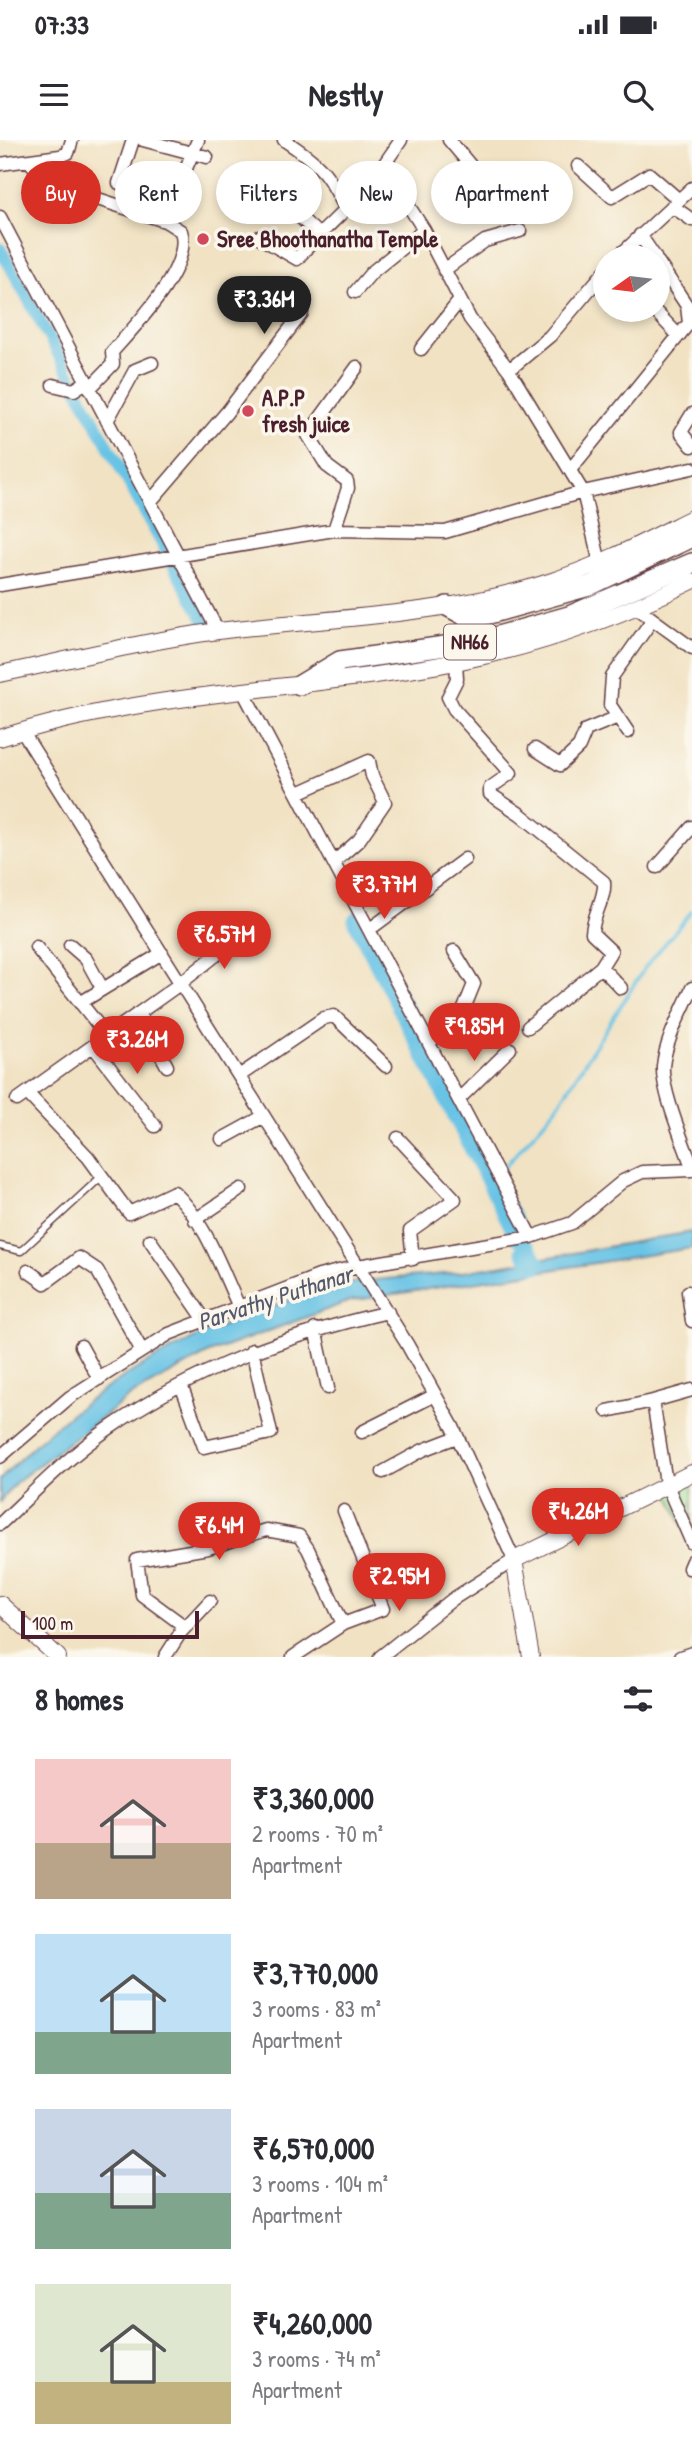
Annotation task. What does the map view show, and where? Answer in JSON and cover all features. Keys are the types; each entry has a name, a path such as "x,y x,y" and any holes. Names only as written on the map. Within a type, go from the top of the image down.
{"highway":[{"name":"NH66","path":"447,606 471,619 590,586 692,537"},
{"name":"NH66","path":"300,685 340,662 480,641 569,616 692,563"}],"street":[{"path":"29,161 68,153 72,140"},
{"path":"126,161 133,140"},
{"path":"143,140 207,157"},
{"path":"189,161 198,140"},
{"path":"284,140 317,162 336,188"},
{"path":"386,161 401,140"},
{"path":"449,140 467,161"},
{"path":"0,164 21,162"},
{"path":"578,166 612,197 649,174 692,220"},
{"path":"630,245 692,188"},
{"path":"53,385 82,387 113,364 112,352 153,305 178,262 185,243 181,231 165,221 101,200"},
{"path":"0,217 82,387 107,421 218,632"},
{"path":"258,237 297,259 318,234 336,219"},
{"path":"417,219 470,318 509,370 583,492 600,563"},
{"path":"307,224 318,234"},
{"path":"355,292 372,272 424,230"},
{"path":"444,270 485,241 520,231"},
{"path":"640,235 647,245"},
{"path":"570,470 685,332 690,315 670,280"},
{"path":"509,370 550,336 593,286"},
{"path":"421,349 460,300"},
{"path":"150,502 227,412 302,313"},
{"path":"670,321 685,332"},
{"path":"107,421 135,370 152,363"},
{"path":"334,530 348,488 346,481 327,466 308,435 357,367"},
{"path":"692,414 681,432 692,446"},
{"path":"0,585 334,530 445,532 583,492 692,468"},
{"path":"0,674 218,632 364,618 447,606 551,581 600,563 692,518"},
{"path":"0,738 122,708 456,662 570,633 692,581"},
{"path":"636,607 692,648"},
{"path":"628,732 610,705 612,677 652,620"},
{"path":"456,662 457,679 448,697 454,709 511,772 490,788 490,794 520,814 604,882 605,891 595,910 592,933 611,951 601,967 528,1027"},
{"path":"244,692 531,1237"},
{"path":"535,749 560,765 579,747 586,730 618,717"},
{"path":"22,731 388,1312 435,1395 514,1560 531,1657"},
{"path":"298,793 369,761 372,776 385,802 359,840 334,862"},
{"path":"657,867 692,827"},
{"path":"370,929 465,859"},
{"path":"239,1307 213,1250 174,1192 129,1213 88,1157 22,1097 181,983 245,932"},
{"path":"69,945 86,959 102,988"},
{"path":"36,947 107,1036"},
{"path":"429,1044 463,1011 474,984 454,951"},
{"path":"80,1003 162,953"},
{"path":"601,967 621,988"},
{"path":"0,1457 70,1397 169,1334 319,1276 531,1237 572,1223 623,1181 642,1172 692,1168 663,1069 670,1036 692,988"},
{"path":"139,1014 167,1066"},
{"path":"239,1076 324,1018 334,1016 386,1066"},
{"path":"93,1046 155,1126"},
{"path":"459,1099 510,1049"},
{"path":"222,1139 264,1116"},
{"path":"398,1138 455,1199 410,1231 413,1259"},
{"path":"195,1220 241,1189"},
{"path":"150,1240 205,1320"},
{"path":"28,1271 45,1283 79,1258 97,1270 142,1351"},
{"path":"688,1293 692,1321"},
{"path":"0,1524 107,1429 181,1385 252,1350 315,1329 388,1312"},
{"path":"315,1329 328,1388"},
{"path":"81,1346 99,1379"},
{"path":"181,1385 204,1447 271,1433 252,1350"},
{"path":"607,1411 692,1390"},
{"path":"362,1432 435,1395"},
{"path":"653,1401 666,1483 692,1543"},
{"path":"383,1472 438,1443 457,1437"},
{"path":"380,1657 453,1599 514,1560 666,1483 692,1473"},
{"path":"293,1657 343,1624 383,1609 344,1511"},
{"path":"181,1632 180,1623 142,1595 137,1560 208,1548 266,1530 299,1536 309,1549 343,1624"},
{"path":"165,1657 181,1632 210,1601"},
{"path":"0,1604 58,1657"},
{"path":"680,1657 692,1653"}],"lane":[{"path":"0,1246 21,1251 101,1177"}],"green space":[{"path":"692,1482 692,1548 668,1492"}],"water":[{"path":"692,1232 692,1248 350,1301 209,1353 133,1394 16,1482 0,1502 0,1480 33,1446 69,1415 149,1362 235,1321 340,1285 462,1272"}],"waterway":[{"path":"0,248 167,553"},
{"path":"174,567 208,627"},
{"path":"501,1171 556,1108 644,969 692,911"},
{"path":"358,921 519,1235"},
{"path":"493,1186 494,1181"},
{"path":"526,1250 535,1263"}],"place":[{"name":"Sree Bhoothanatha Temple","path":"203,239"},
{"name":"A.P.P fresh juice","path":"248,411"}],"water label":[{"name":"Parvathy Puthanar","path":"275,1298"}]}
